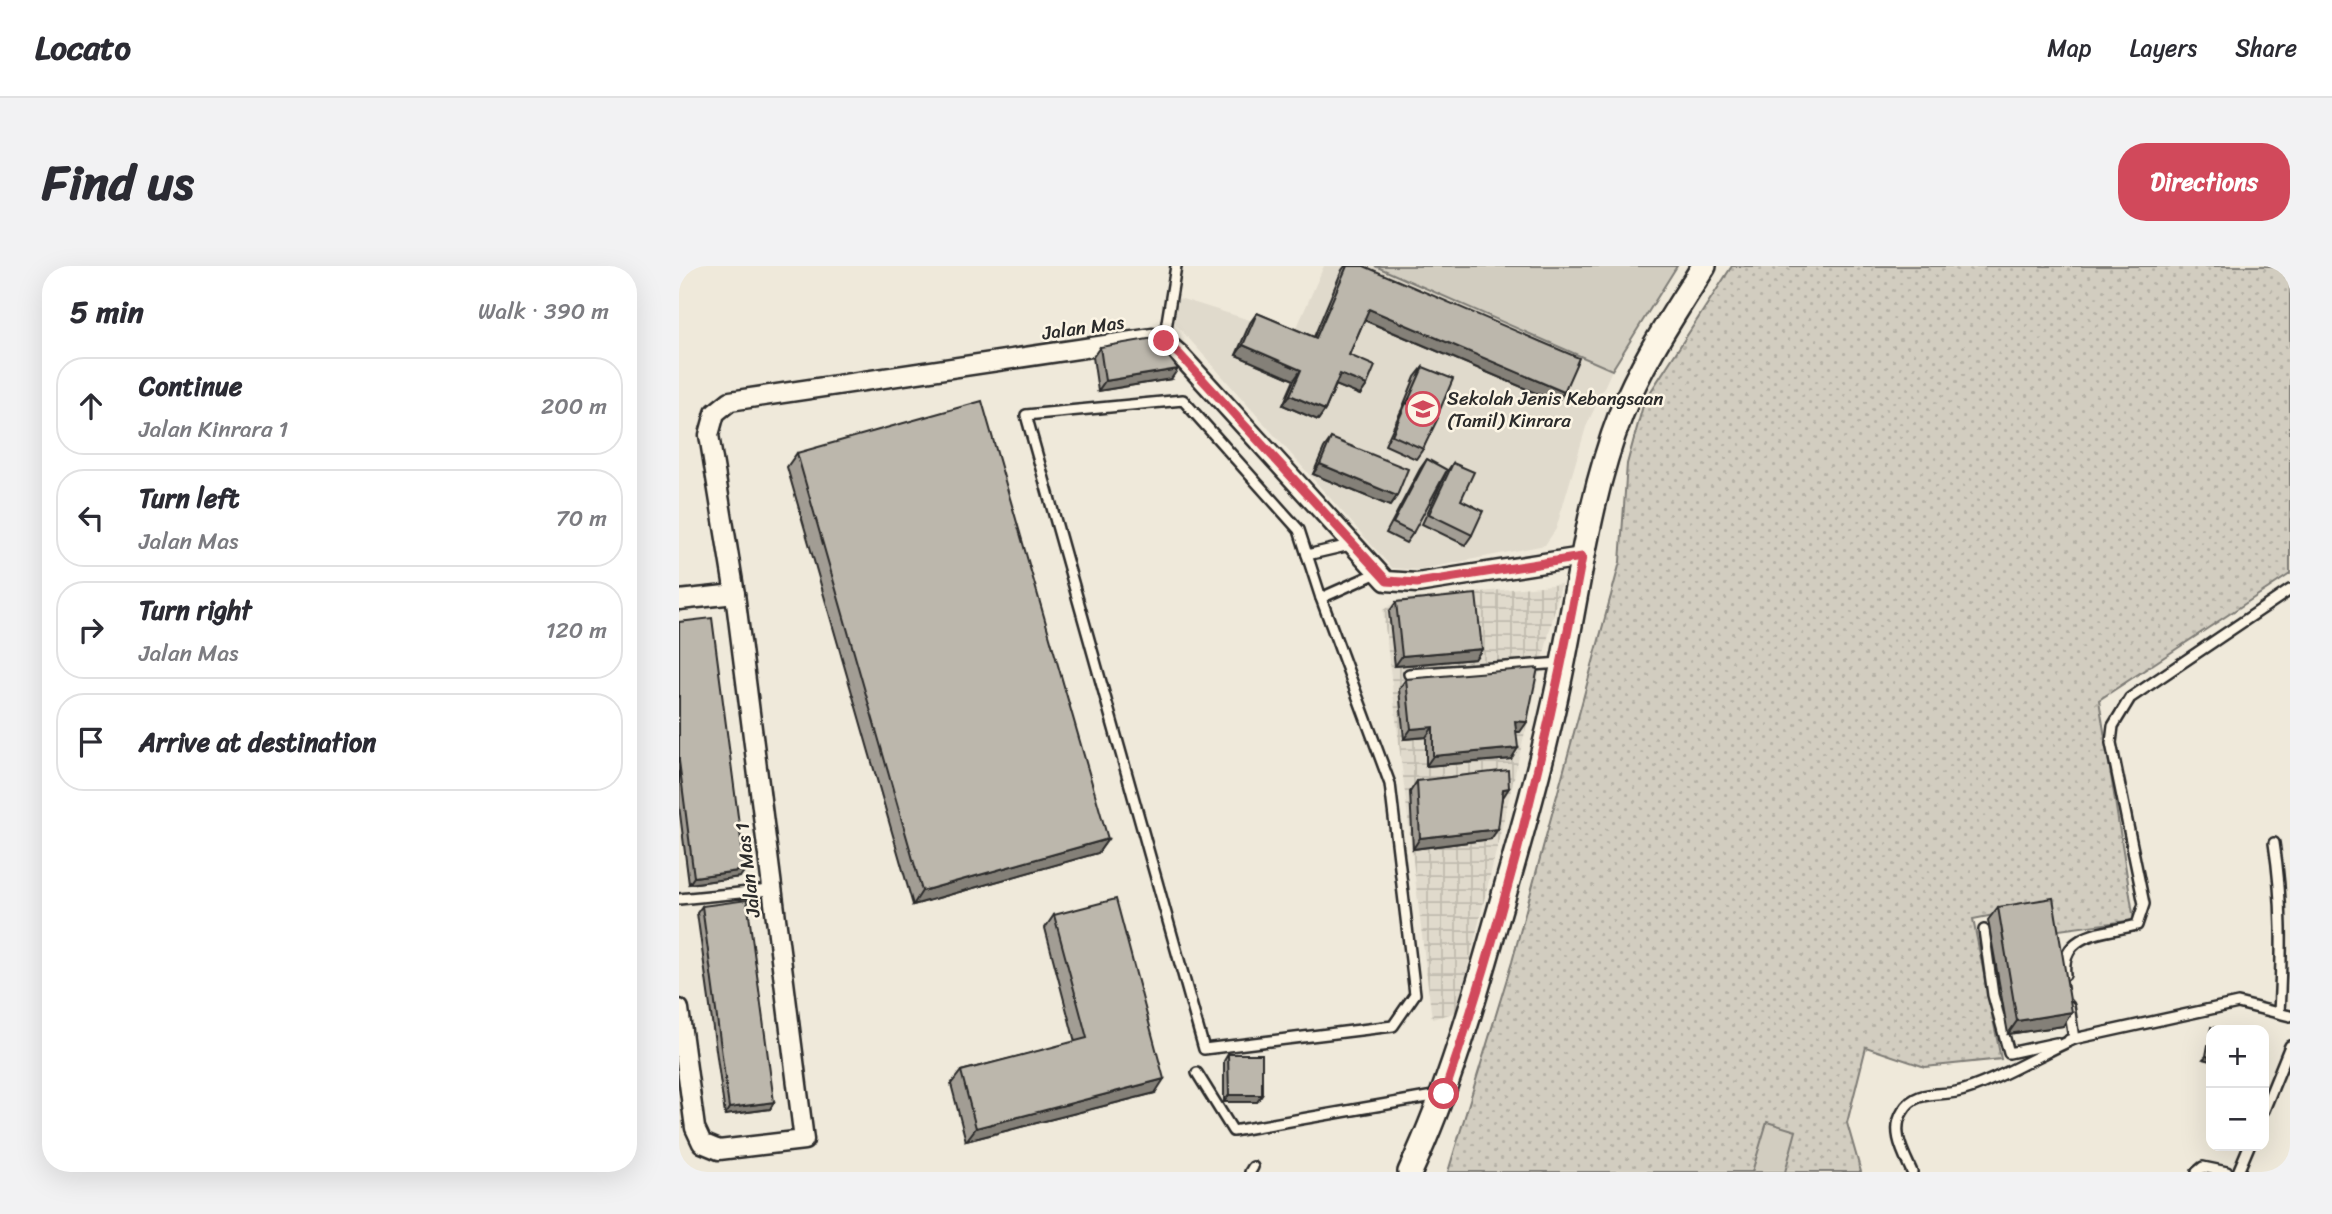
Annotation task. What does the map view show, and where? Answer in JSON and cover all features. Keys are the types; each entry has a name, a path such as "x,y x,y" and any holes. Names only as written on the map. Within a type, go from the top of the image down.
{"street":[{"path":"1410,1172 1444,1094 1527,816 1563,663 1582,557 1607,453 1622,412 1659,338 1704,266"},
{"name":"Jalan Mas","path":"735,594 709,435 715,412 722,405 730,401 1128,341 1152,338 1164,341"},
{"path":"1164,341 1180,355 1350,545 1377,573 1393,584 1417,583 1582,557"},
{"path":"679,600 735,594"},
{"name":"Jalan Mas 1","path":"679,1009 695,1128 702,1143 719,1150 804,1140 770,890 735,594"}],"lane":[{"path":"1164,341 1176,266"},
{"path":"1184,401 1299,530 1321,598 1390,784 1415,994 1393,1026 1204,1049 1026,415 1184,401"},
{"path":"1307,555 1350,545"},
{"path":"1321,598 1377,573"},
{"path":"2074,1039 2064,966 2070,946 2081,937 2137,925 2144,904 2111,743 2119,713 2130,698 2290,590"},
{"path":"1409,674 1563,663"},
{"path":"2274,843 2283,902 2279,1013"},
{"path":"679,899 770,890"},
{"path":"1984,930 1993,995 2009,1053 2238,1003 2290,1016"},
{"path":"1912,1172 1897,1137 1901,1113 1910,1102 1926,1093 1966,1088 2074,1039"},
{"path":"2269,1098 2290,1046"},
{"path":"1197,1073 1233,1131 1444,1094"},
{"path":"2238,1172 2247,1151"},
{"path":"2197,1172 2203,1167 2227,1172"}],"shaded area":[{"name":"Sekolah Jenis Kebangsaan (Tamil) Kinrara","path":"1324,266 1677,266 1612,370 1586,427 1556,529 1545,545 1418,570 1392,568 1168,315 1179,298 1294,334"},
{"path":"1375,266 1677,266 1612,370"},
{"path":"1732,266 2290,266 2290,574 2099,700 2134,920 2052,931 2046,905 1973,919 2001,1059 1925,1067 1866,1047 1847,1123 1861,1172 1448,1172 1512,962 1620,562 1627,464 1644,402"},
{"path":"1561,584 1457,1012 1432,1019 1383,610 1399,600"},
{"path":"1767,1122 1796,1131 1785,1172 1752,1172"}],"building":[{"path":"1347,266 1364,266 1579,358 1564,392 1369,309 1349,355 1375,366 1367,385 1340,374 1325,410 1290,395 1301,370 1243,345 1257,313 1316,338"},
{"path":"1154,338 1178,369 1105,381 1100,347"},
{"path":"1423,367 1453,379 1439,412 1409,399"},
{"path":"982,401 1108,839 922,891 797,453"},
{"path":"1406,403 1438,418 1423,449 1392,435"},
{"path":"1331,438 1408,469 1397,496 1320,464"},
{"path":"1427,459 1447,470 1413,533 1393,523"},
{"path":"1453,463 1474,472 1461,500 1483,511 1472,535 1429,514"},
{"path":"1476,594 1482,649 1402,656 1396,602"},
{"path":"712,618 745,870 694,877 679,761 679,622"},
{"path":"1538,668 1527,722 1515,721 1518,748 1433,756 1433,727 1411,729 1406,679"},
{"path":"1508,770 1509,788 1503,789 1498,829 1420,838 1417,781"},
{"path":"2053,898 2072,1012 2017,1021 1998,907"},
{"path":"1116,899 1164,1079 976,1128 961,1071 1087,1038 1054,915"},
{"path":"747,900 774,1102 729,1108 702,906"},
{"path":"1228,1054 1262,1054 1262,1095 1229,1095"}],"place":[{"name":"Sekolah Jenis Kebangsaan (Tamil) Kinrara","path":"1423,409"}],"route":[{"path":"1164,341 1180,355 1387,581 1393,584 1417,583 1582,557 1560,681 1538,774 1461,1045 1444,1094"}]}
